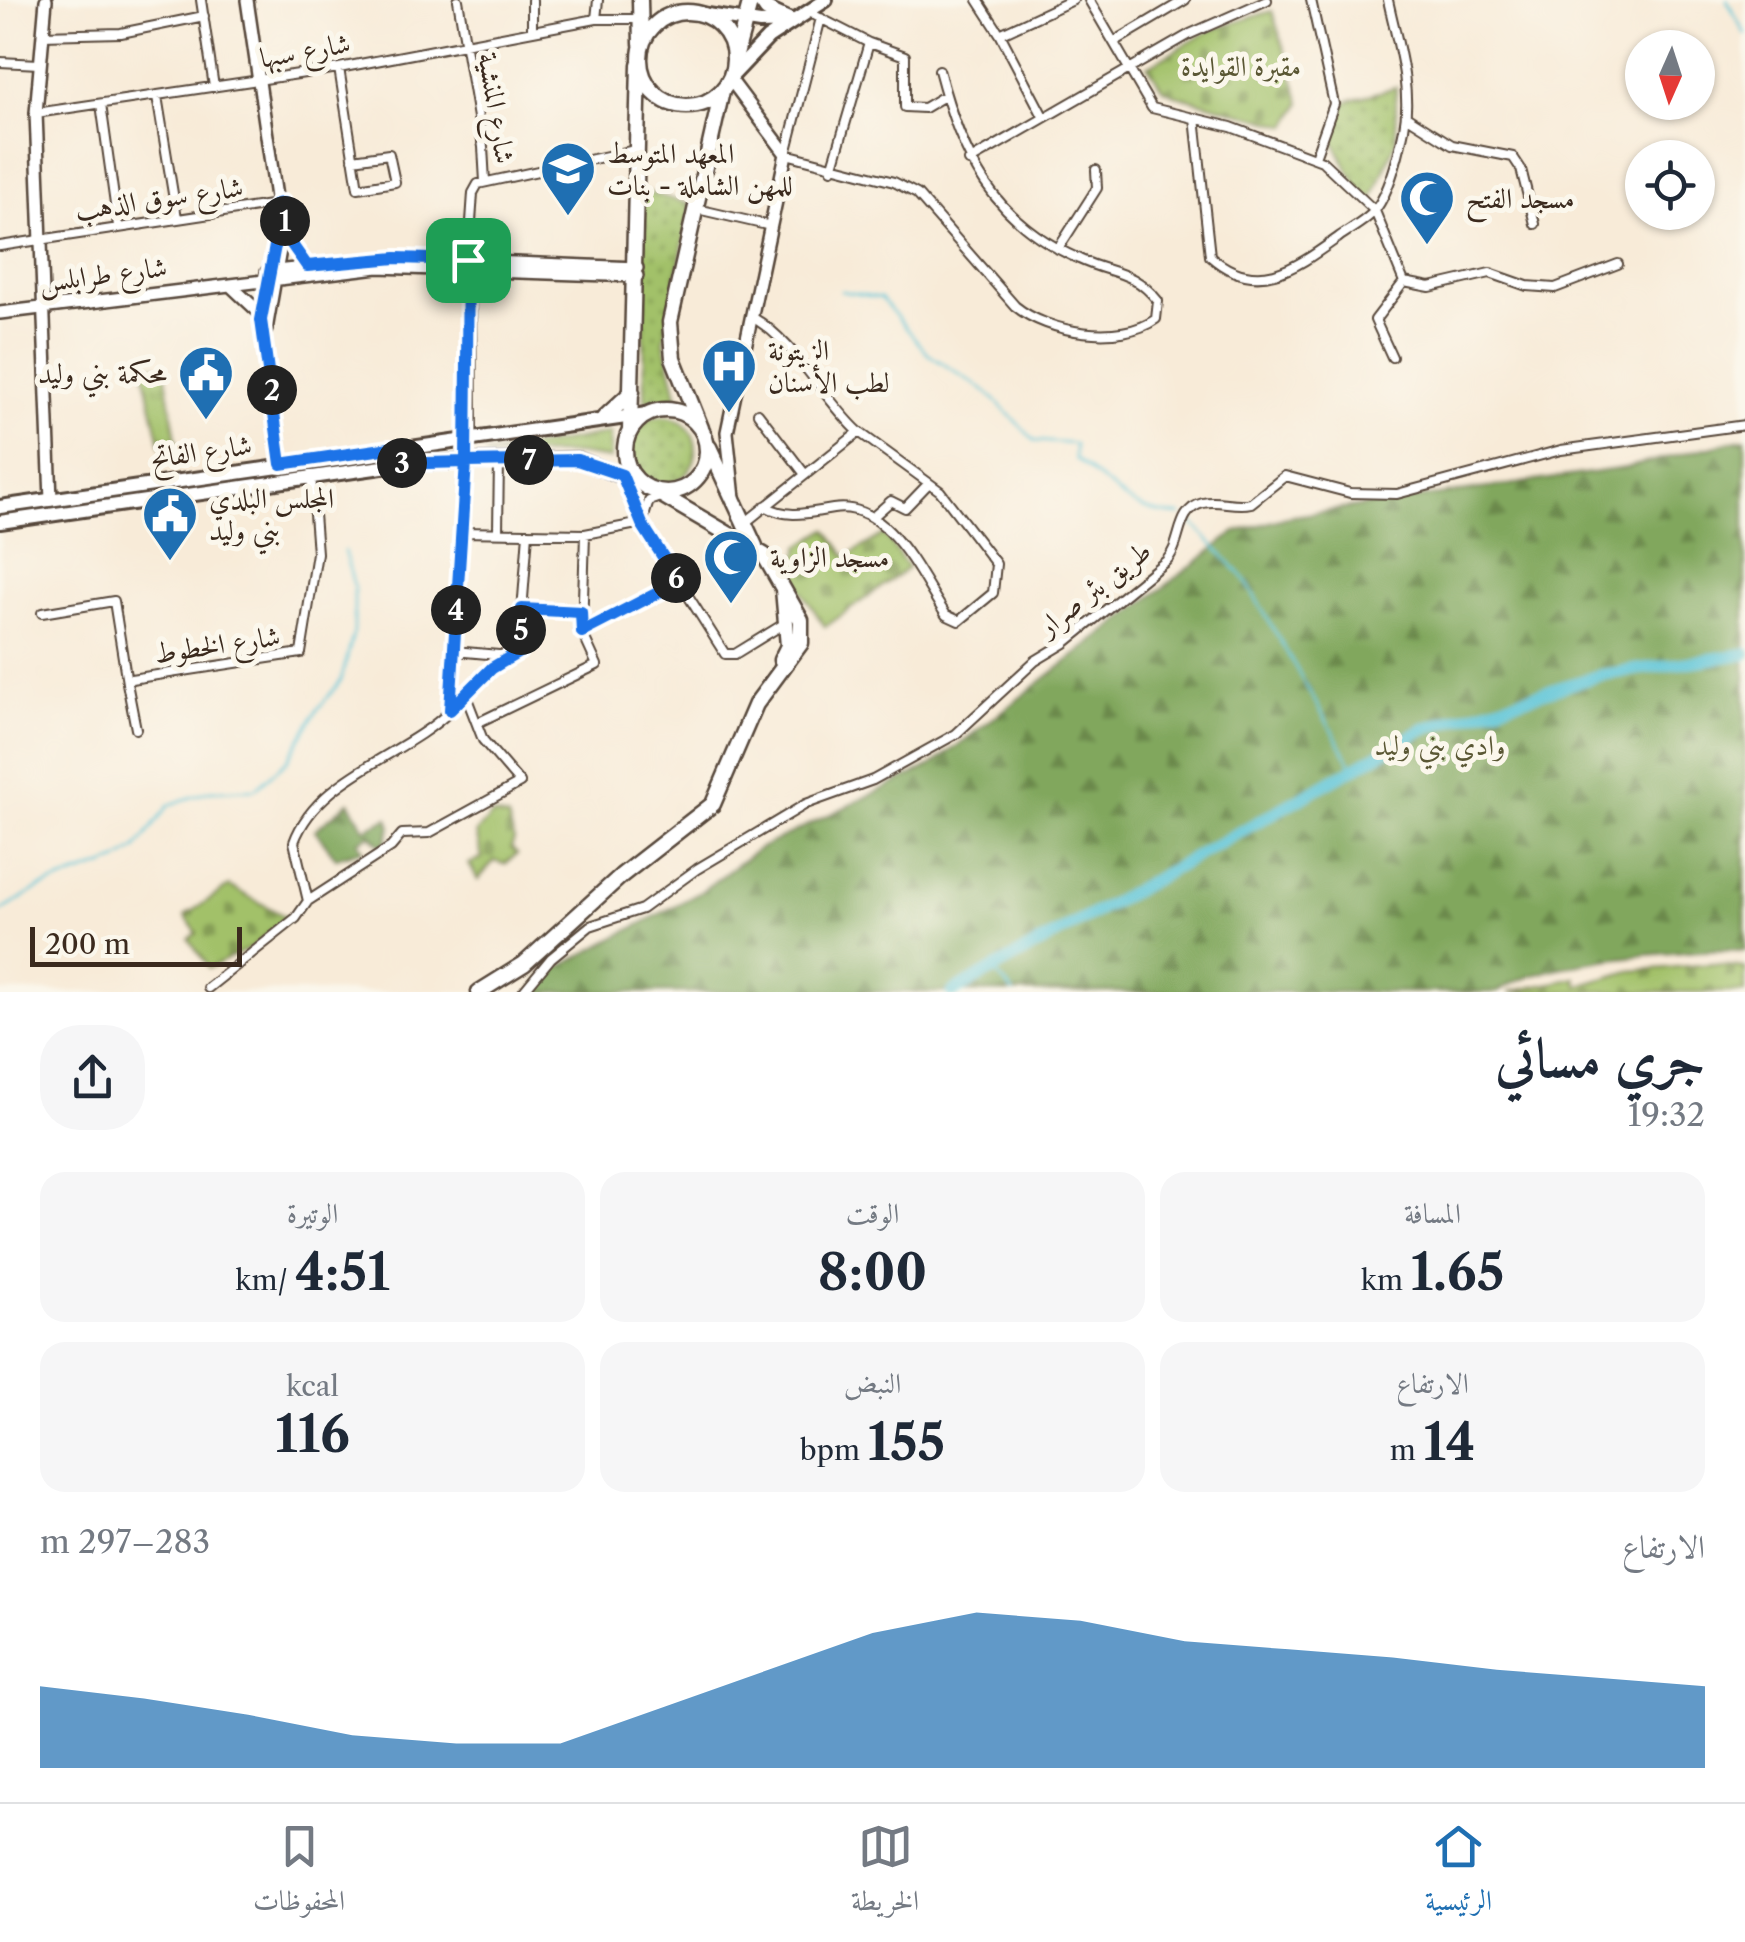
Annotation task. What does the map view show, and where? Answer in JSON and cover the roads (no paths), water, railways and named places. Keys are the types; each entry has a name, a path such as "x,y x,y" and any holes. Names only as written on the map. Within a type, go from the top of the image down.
{"highway":[{"path":"640,0 632,391 636,419 624,456 638,482 755,546"},
{"path":"478,992 524,964 622,875 713,804 756,704 794,644 802,620 780,578 755,546 704,435 673,358 669,334 751,0"},
{"path":"760,0 768,10 792,22"},
{"path":"682,12 702,14 726,32 730,77 704,103 675,105 651,90 640,56 648,31 663,18 682,12"},
{"path":"604,418 618,410 632,391"},
{"path":"636,419 679,411 704,435 705,464 691,484 659,493"},
{"path":"780,578 784,622 794,644"}],"main road":[{"path":"46,0 36,113 51,500"},
{"path":"247,0 286,233 307,266"},
{"path":"734,498 727,432 786,154 730,77 757,47 826,0"},
{"path":"702,14 745,21 792,22"},
{"path":"265,333 275,294 273,272 280,204"},
{"path":"281,464 261,314 286,233"},
{"name":"شارع طرابلس","path":"212,285 307,266 396,258 637,272"},
{"path":"468,265 470,438"},
{"name":"شارع طرابلس","path":"0,313 230,284 273,272 292,278 378,268 468,265"},
{"path":"275,294 292,278"},
{"path":"230,284 261,314"},
{"name":"شارع الفاتح","path":"0,507 604,418 636,419"},
{"path":"390,448 391,464"},
{"name":"شارع الفاتح","path":"0,522 391,464 577,460 638,482"}],"street":[{"path":"201,0 214,87"},
{"name":"شارع المنشية","path":"458,0 483,148 485,182"},
{"path":"532,0 532,29"},
{"path":"596,19 598,0"},
{"path":"978,0 1044,118"},
{"path":"1000,34 1072,0"},
{"path":"1091,0 1152,108 1316,157 1375,211 1404,282"},
{"path":"1114,42 1184,0"},
{"path":"1228,0 1235,13"},
{"path":"969,161 1129,68 1267,0"},
{"path":"1311,0 1334,104 1316,157"},
{"path":"1195,118 1210,256 1230,269 1259,278 1286,273 1375,211 1400,150 1406,86 1388,0"},
{"path":"808,10 869,44 905,56 905,106 924,108 946,95"},
{"path":"42,36 121,33 204,16"},
{"path":"821,18 786,154 880,178 918,194 1021,312 1094,333 1123,331 1156,319 1158,300 1143,282 1058,250 1022,226 969,161 939,70"},
{"name":"شارع سبها","path":"36,113 339,68 596,19 640,19"},
{"path":"832,168 869,44"},
{"path":"0,62 39,64"},
{"path":"339,68 358,188 395,182 389,154 354,159"},
{"path":"156,96 177,218"},
{"path":"101,104 118,226"},
{"path":"1406,116 1452,145 1514,157 1536,224"},
{"path":"468,265 473,192 485,182 635,150"},
{"path":"1058,250 1097,188 1096,170"},
{"name":"شارع سوق الذهب","path":"0,246 280,204"},
{"path":"697,209 771,226"},
{"path":"1404,282 1430,287 1490,273 1542,289 1618,264"},
{"path":"1392,357 1375,320 1404,282"},
{"path":"752,317 774,335 836,411 929,483 965,520 997,572 993,593 959,621 946,615 874,516 852,508 788,516 765,506"},
{"path":"758,413 804,474"},
{"name":"طريق بئر صرار","path":"523,992 551,958 590,926 642,909 697,870 806,804 873,780 956,734 1036,661 1166,561 1176,546 1184,515 1195,506 1206,501 1251,503 1276,480 1296,476 1350,493 1397,494 1561,450 1745,424"},
{"path":"746,522 859,432"},
{"path":"450,710 460,532 470,438"},
{"path":"498,531 499,460"},
{"name":"شارع الخطوط","path":"136,728 127,683 241,658 301,652 317,553 311,475"},
{"path":"622,475 642,524 725,654 735,654 784,622 802,620"},
{"path":"874,516 891,501 905,508 929,483"},
{"path":"642,524 649,502 659,493"},
{"path":"460,532 585,534 642,524"},
{"path":"308,901 295,854 298,832 372,760 414,743 492,668 519,652 528,532"},
{"path":"479,722 596,665 582,632 585,534"},
{"path":"582,632 679,582"},
{"path":"42,614 114,601 127,683"},
{"path":"522,609 581,612"},
{"path":"765,635 794,644"},
{"path":"454,652 512,656"},
{"path":"208,988 296,918 308,901 391,847 402,834 429,833 520,783 484,740 466,696"}],"waterway":[{"path":"1727,0 1745,34"},
{"path":"841,291 881,298 928,354 987,392 1035,441 1075,444 1075,459 1124,498 1148,510 1181,515"},
{"path":"1188,518 1244,578 1353,767"},
{"path":"0,912 39,888 117,861 136,849 169,805 209,791 255,789 288,760 317,710 341,681 354,631 354,586 344,551"},
{"name":"وادي بني وليد","path":"953,992 1426,728 1601,675 1745,654"},
{"path":"993,970 1013,992"}],"place":[{"name":"المعهد المتوسط للمهن الشاملة - بنات","path":"568,218"},
{"name":"مسجد الفتح","path":"1427,247"},
{"name":"الزيتونة لطب الأسنان","path":"729,415"},
{"name":"محكمة بني وليد","path":"206,422"},
{"name":"المجلس البلدي بني وليد","path":"170,563"},
{"name":"مسجد الزاوية","path":"731,606"}],"park label":[{"name":"مقبرة القوايدة","path":"1241,66"}]}
